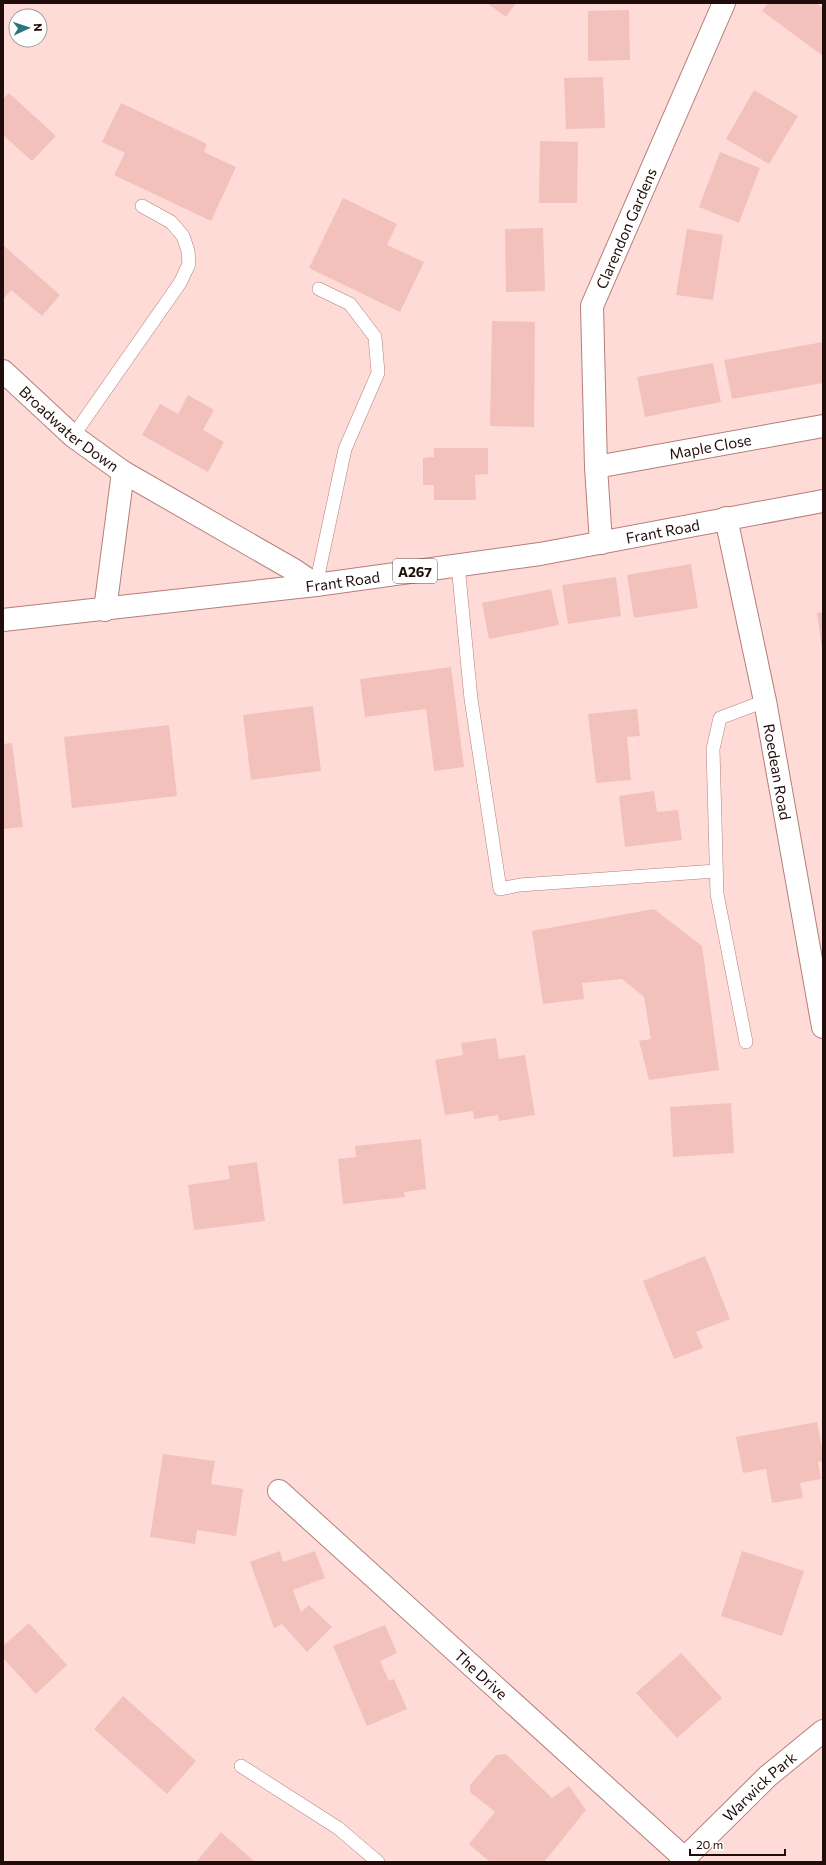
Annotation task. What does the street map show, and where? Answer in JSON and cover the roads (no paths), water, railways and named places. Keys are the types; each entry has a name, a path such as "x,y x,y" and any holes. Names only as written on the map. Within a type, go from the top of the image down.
{"street":[{"name":"Clarendon Gardens","path":"601,543 596,467 592,306 724,3"},
{"name":"Broadwater Down","path":"3,371 73,436 123,472 105,610"},
{"name":"Maple Close","path":"596,467 823,426"},
{"path":"123,472 294,570 316,585"},
{"name":"Frant Road","path":"3,620 105,610 182,599 316,585 458,565 601,543 726,518 823,502"},
{"name":"Roedean Road","path":"726,518 765,701 823,1027"},
{"name":"The Drive","path":"278,1491 682,1860"},
{"name":"Warwick Park","path":"682,1860 768,1776 823,1731"}],"lane":[{"path":"73,436 180,282 189,264 188,251 182,236 171,222 142,206"},
{"path":"316,585 345,449 378,373 376,337 350,304 319,289"},
{"path":"458,565 471,699 500,889 520,885 716,871"},
{"path":"746,1042 717,894 713,749 720,718 765,701"},
{"path":"241,1766 338,1828 378,1862"}]}
